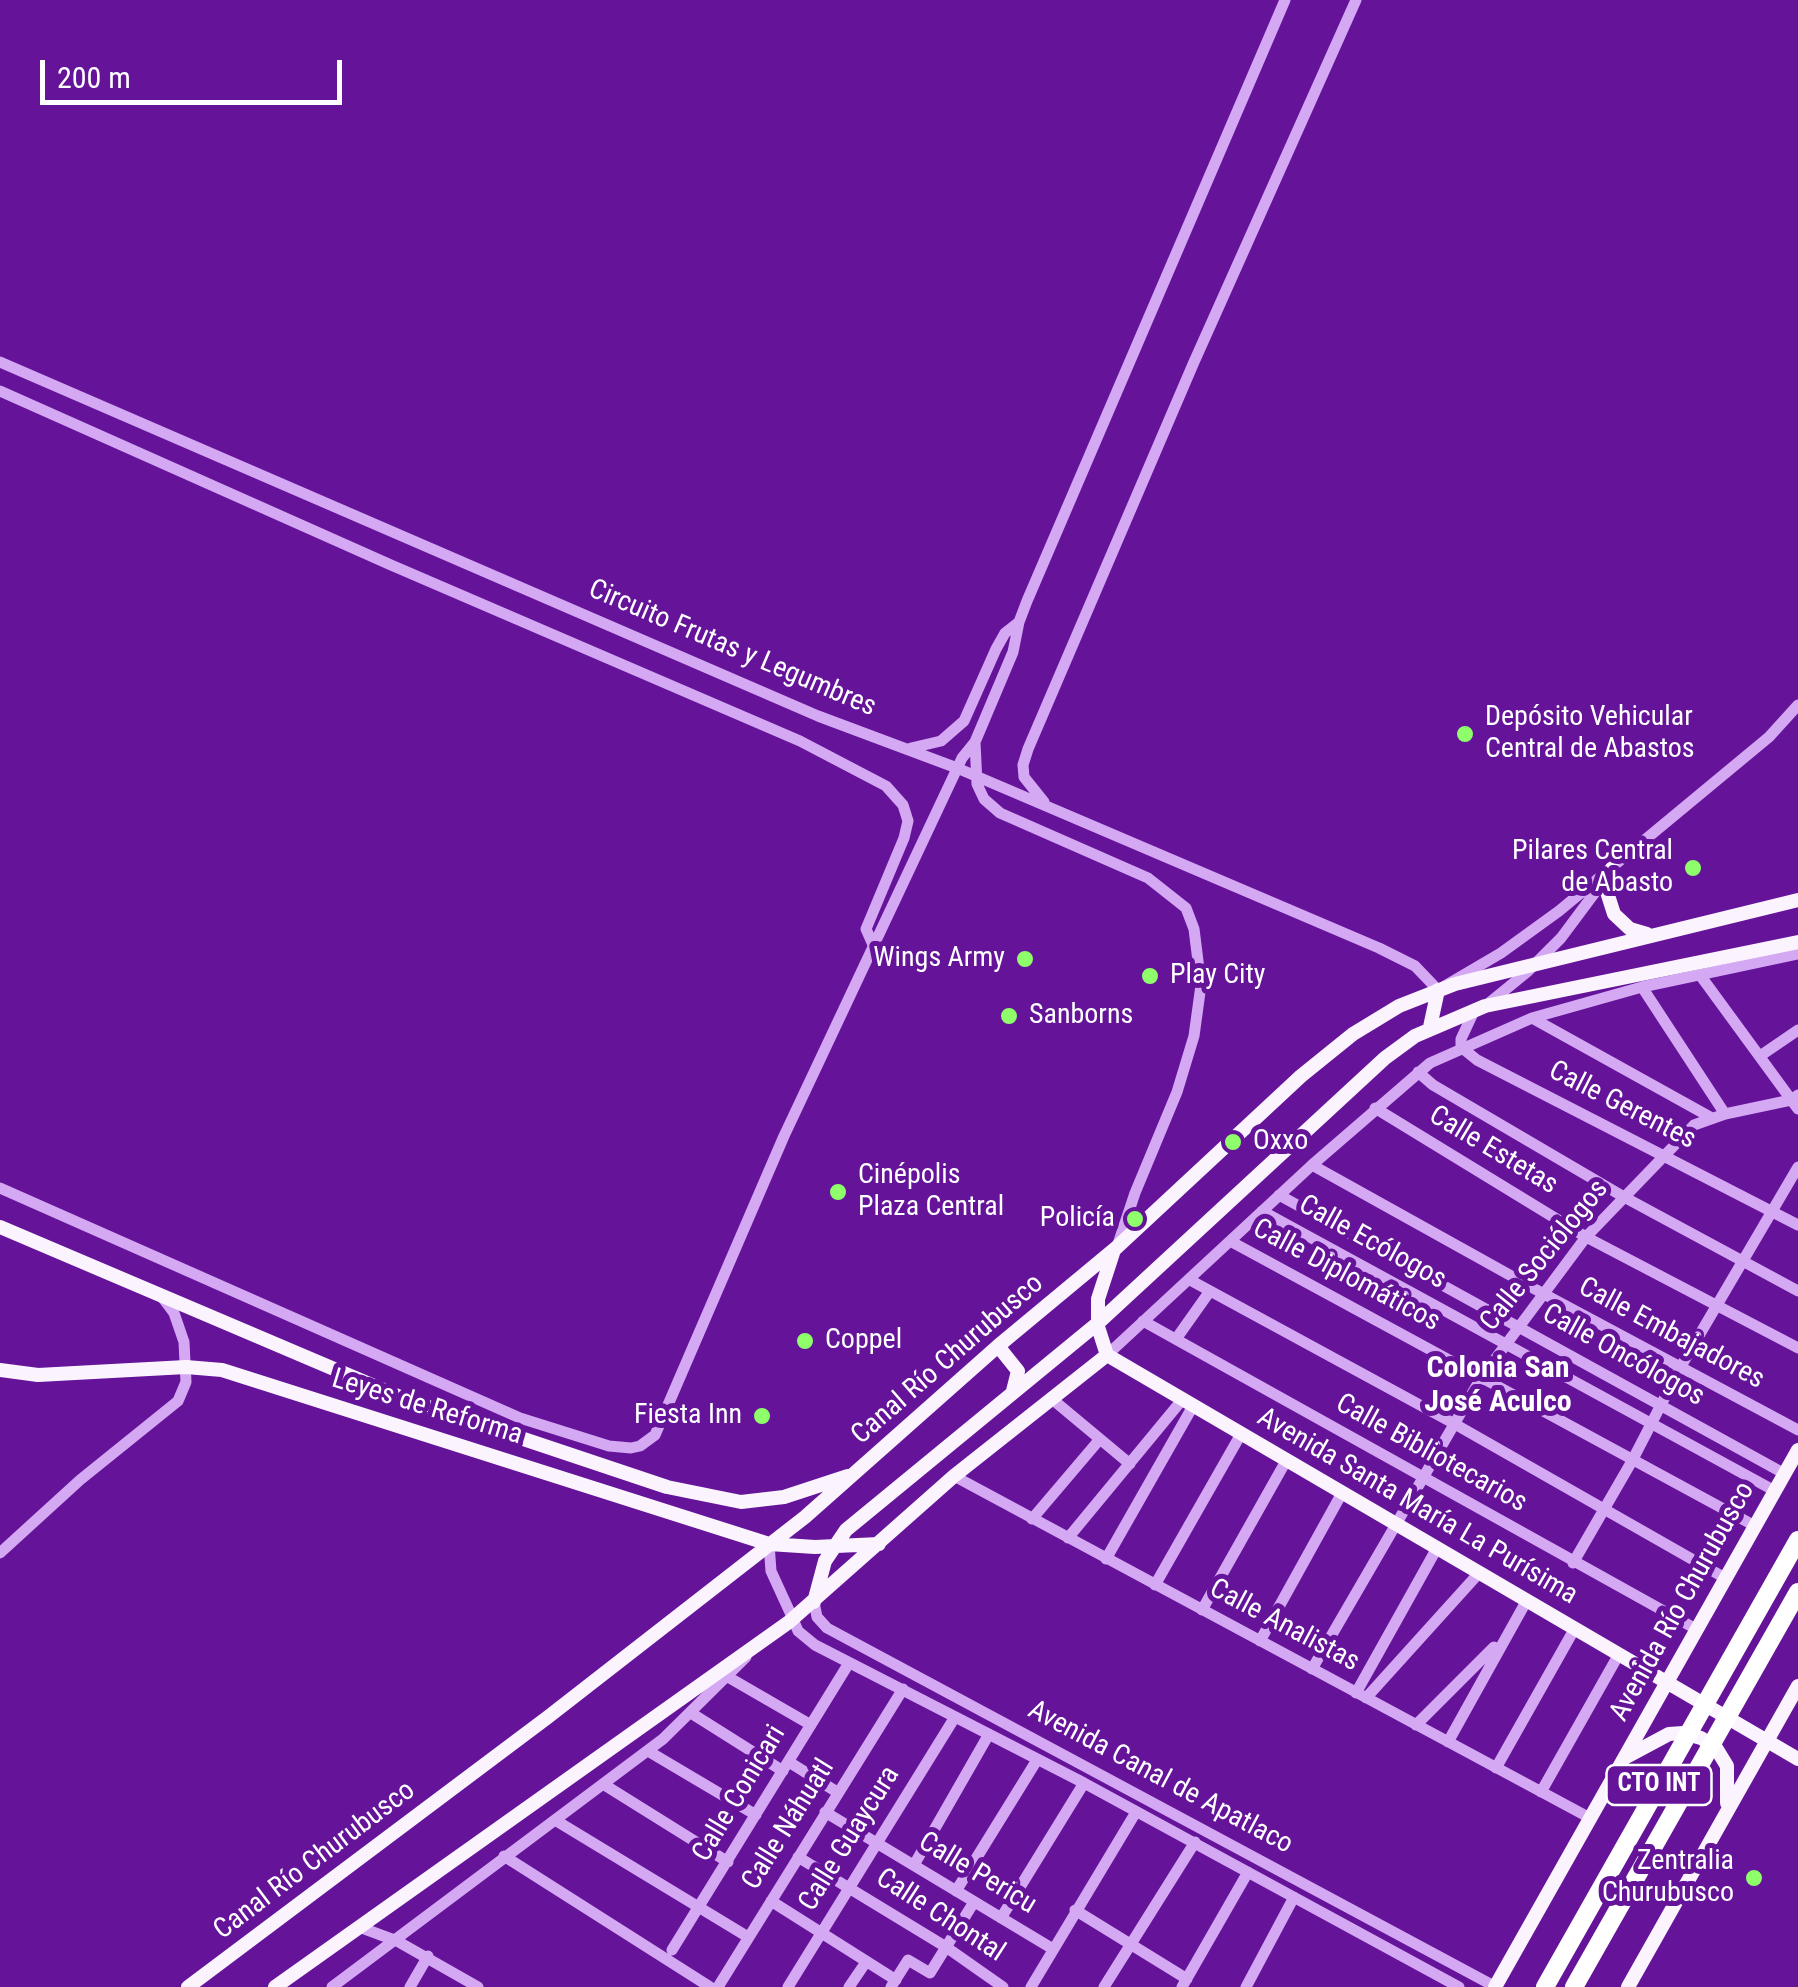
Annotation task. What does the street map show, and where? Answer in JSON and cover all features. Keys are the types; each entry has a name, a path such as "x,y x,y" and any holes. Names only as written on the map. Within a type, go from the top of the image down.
{"highway":[{"name":"CTO INT","path":"1545,1987 1798,1540"},
{"name":"CTO INT","path":"1574,1987 1795,1598"}],"main road":[{"path":"1611,869 1607,892 1614,914 1630,930 1652,935"},
{"name":"Canal Río Churubusco","path":"188,1987 548,1716 858,1472 998,1346 1116,1248 1334,1048 1386,1013 1438,990 1798,900"},
{"path":"814,1602 832,1547 854,1523 1098,1323 1386,1058 1430,1027 1480,1008 1796,954"},
{"path":"1430,1027 1438,990"},
{"path":"0,1227 407,1400 705,1497 740,1502 766,1500 858,1472"},
{"path":"284,1984 792,1620 954,1476 1107,1354 1098,1323 1100,1286 1116,1248"},
{"path":"998,1346 1018,1371 1010,1396"},
{"name":"Avenida Santa María La Purísima","path":"1107,1354 1798,1759"},
{"name":"Leyes de Reforma","path":"0,1370 38,1375 186,1367 241,1376 768,1544 880,1544"},
{"name":"Avenida Río Churubusco","path":"1495,1987 1798,1450"},
{"name":"CTO INT","path":"1628,1987 1798,1686"},
{"path":"1624,1758 1673,1733 1707,1741 1719,1751 1727,1766 1726,1814"}],"street":[{"path":"0,1188 520,1418 609,1446 631,1448 655,1436 784,1136 962,758 975,742 1014,652 1018,622 1285,0"},
{"path":"1046,805 1024,777 1028,750 1194,362 1356,0"},
{"name":"Circuito Frutas y Legumbres","path":"0,362 818,716 1046,805 1379,948 1415,966 1438,990"},
{"path":"0,391 800,741 886,786 898,798 908,822 866,929 874,947"},
{"path":"910,749 941,741 964,722 996,648 1018,622"},
{"path":"1438,990 1530,933 1611,869 1769,737 1798,705"},
{"path":"975,742 977,784 984,800 1000,813 1148,878 1186,908 1198,947 1200,1002 1177,1092 1134,1193 1116,1248"},
{"path":"1461,1047 1461,1039 1480,1008 1536,964 1576,921 1611,869"},
{"path":"1107,1354 1375,1108 1418,1072 1461,1047 1532,1018 1642,987 1796,954"},
{"path":"1700,975 1796,1102"},
{"path":"1642,987 1719,1116"},
{"path":"1532,1018 1719,1116"},
{"path":"1760,1056 1798,1030"},
{"name":"Calle Gerentes","path":"1461,1047 1491,1068 1798,1225"},
{"path":"1418,1072 1433,1085 1624,1196 1798,1291"},
{"name":"Calle Sociólogos","path":"1312,1668 1481,1378 1586,1237 1694,1126 1719,1116 1796,1102"},
{"name":"Calle Estetas","path":"1375,1108 1586,1237 1798,1348"},
{"name":"Calle Embajadores","path":"1312,1164 1542,1294 1798,1430"},
{"path":"1573,1563 1680,1368 1797,1172"},
{"name":"Calle Oncólogos","path":"1279,1195 1784,1474"},
{"name":"Calle Ecólogos","path":"1262,1210 1775,1490"},
{"name":"Calle Diplomáticos","path":"1230,1242 1755,1526"},
{"path":"1190,1280 1453,1423 1725,1578"},
{"path":"1176,1339 1210,1291"},
{"path":"0,1553 80,1480 178,1401 186,1382 180,1328 161,1296"},
{"name":"Calle Bibliotecarios","path":"1143,1321 1696,1630"},
{"path":"1052,1399 1130,1464"},
{"path":"1068,1538 1187,1403"},
{"path":"1106,1559 1187,1403"},
{"path":"1155,1585 1241,1434"},
{"path":"1032,1519 1100,1439"},
{"path":"1202,1610 1286,1460"},
{"name":"Calle Analistas","path":"954,1476 1590,1818"},
{"path":"1260,1641 1342,1493"},
{"path":"768,1544 771,1571 792,1620"},
{"path":"1361,1696 1437,1548"},
{"path":"1361,1696 1479,1573"},
{"path":"1448,1742 1526,1600"},
{"name":"Avenida Canal de Apatlaco","path":"814,1602 817,1618 827,1628 1495,1987"},
{"name":"Avenida Canal de Apatlaco","path":"792,1620 808,1640 849,1663 1084,1783 1460,1987"},
{"path":"1496,1768 1575,1628"},
{"path":"1416,1725 1506,1636"},
{"path":"332,1987 648,1751 760,1643"},
{"path":"1541,1792 1619,1654"},
{"name":"Calle Conicari","path":"672,1950 849,1663"},
{"path":"728,1676 811,1725"},
{"path":"929,1703 939,1687"},
{"name":"Calle Náhuatl","path":"718,1987 903,1689"},
{"path":"691,1713 838,1792"},
{"name":"Calle Guaycura","path":"788,1987 955,1717"},
{"path":"914,1865 989,1734"},
{"path":"648,1751 756,1816"},
{"path":"956,1891 1037,1760"},
{"path":"1001,1918 1084,1783"},
{"path":"603,1784 728,1862"},
{"name":"Calle Pericu","path":"825,1812 1052,1949"},
{"path":"1031,1987 1136,1812"},
{"path":"555,1820 748,1937"},
{"path":"1104,1987 1195,1842"},
{"path":"504,1856 710,1987"},
{"name":"Calle Chontal","path":"798,1857 1004,1987"},
{"path":"1075,1910 1130,1943 1184,1983 1248,1872"},
{"path":"1246,1987 1294,1897"},
{"path":"770,1902 894,1984 908,1960 930,1973 974,1902"},
{"path":"362,1928 398,1940 475,1986"},
{"path":"410,1987 428,1956"},
{"path":"849,1987 866,1962"}],"place":[{"name":"Depósito Vehicular Central de Abastos","path":"1465,734"},
{"name":"Pilares Central de Abasto","path":"1693,868"},
{"name":"Wings Army","path":"1025,959"},
{"name":"Play City","path":"1150,976"},
{"name":"Sanborns","path":"1009,1016"},
{"name":"Oxxo","path":"1233,1142"},
{"name":"Cinépolis Plaza Central","path":"838,1192"},
{"name":"Policía","path":"1135,1219"},
{"name":"Coppel","path":"805,1341"},
{"name":"Fiesta Inn","path":"762,1416"},
{"name":"Zentralia Churubusco","path":"1754,1878"}],"district":[{"name":"Colonia San José Aculco","path":"1498,1386"}]}
